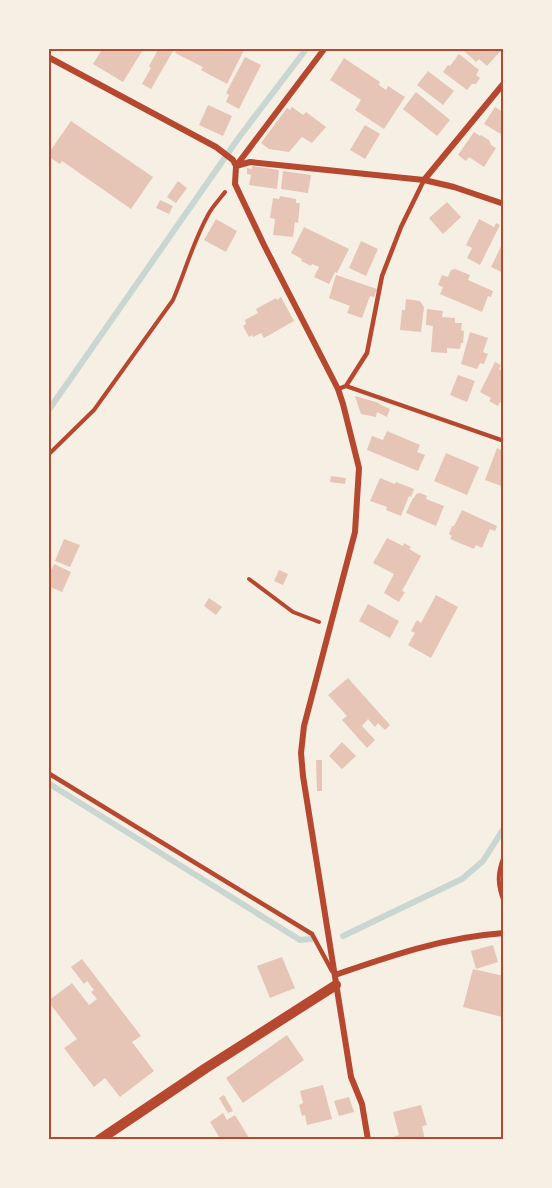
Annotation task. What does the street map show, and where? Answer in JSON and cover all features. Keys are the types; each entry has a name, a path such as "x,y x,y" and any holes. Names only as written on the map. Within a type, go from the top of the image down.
{"street":[{"path":"325,48 234,163 235,184 338,389 359,468 355,532 304,726 302,753 303,776 351,1077 362,1104 368,1140"},
{"path":"48,57 216,147 234,163 250,162 424,180 454,187 504,204"},
{"path":"424,180 504,83"},
{"path":"99,1140 335,980 427,945 478,935 504,933"}],"lane":[{"path":"338,389 346,386 367,353 382,276 401,227 424,180"},
{"path":"346,386 504,441"},
{"path":"48,773 312,934 335,980"}],"path":[{"path":"48,455 94,410 173,300 208,214 231,187 234,163"},
{"path":"249,579 293,612 331,627"},
{"path":"504,856 498,870 500,892 504,902"}],"building":[{"path":"103,48 144,48 123,82 93,64"},
{"path":"159,48 173,51 151,89 142,84"},
{"path":"178,48 241,48 244,50 227,84 201,70 203,67 175,53"},
{"path":"461,48 503,48 487,66 479,59 476,62"},
{"path":"459,54 479,70 476,75 480,78 467,90 443,72"},
{"path":"245,57 261,65 239,109 226,102 229,95 226,93"},
{"path":"344,58 380,82 379,85 386,90 388,86 405,97 384,129 355,110 361,100 330,80"},
{"path":"428,71 454,91 443,105 417,85"},
{"path":"416,92 450,120 437,136 403,109"},
{"path":"208,105 232,116 223,136 199,125"},
{"path":"292,107 303,115 306,112 326,127 312,143 302,137 289,152 269,149 261,143 287,108 290,110"},
{"path":"495,107 504,113 504,136 484,124"},
{"path":"71,121 153,177 131,209 62,161 60,164 48,156"},
{"path":"365,125 380,134 365,159 350,150"},
{"path":"474,132 489,140 496,148 484,167 469,157 466,161 458,155"},
{"path":"252,166 279,170 277,189 249,185 251,175 247,174 247,168 252,169"},
{"path":"283,171 311,175 308,193 281,189"},
{"path":"178,181 187,188 176,203 167,197"},
{"path":"280,196 296,199 296,203 300,203 298,223 295,222 293,237 273,235 275,219 270,218 273,198 279,199"},
{"path":"160,200 173,206 169,214 156,208"},
{"path":"447,202 461,217 443,234 429,218"},
{"path":"216,219 237,231 226,252 204,240"},
{"path":"479,219 494,227 496,223 500,225 480,265 467,258 472,248 466,245"},
{"path":"304,227 349,249 329,284 314,277 319,267 301,261 302,259 291,253"},
{"path":"504,240 504,273 491,267"},
{"path":"361,241 378,249 366,276 349,268"},
{"path":"455,269 470,275 468,280 493,291 491,297 488,296 482,312 440,294 443,287 438,285 442,275 448,277 451,270"},
{"path":"336,275 377,289 374,297 370,296 362,318 347,313 350,306 329,298"},
{"path":"281,297 294,321 264,338 261,333 249,337 243,326 246,324 245,320 258,313 256,309"},
{"path":"406,299 420,301 424,307 421,332 400,330 402,310 405,310"},
{"path":"427,309 443,311 442,317 455,318 455,323 462,323 461,330 464,331 460,349 447,348 447,353 431,352 433,326 426,325"},
{"path":"470,332 488,338 483,352 488,354 484,364 480,363 477,369 461,364"},
{"path":"495,362 501,365 499,369 504,372 504,404 500,402 498,406 489,401 491,398 480,392"},
{"path":"458,375 475,381 467,402 450,395"},
{"path":"355,396 390,409 387,417 377,412 376,417 361,414"},
{"path":"387,431 420,445 417,452 425,455 418,471 367,450 372,436 383,440"},
{"path":"497,448 504,451 504,487 485,480"},
{"path":"446,453 479,467 467,495 434,481"},
{"path":"331,476 346,478 345,484 330,482"},
{"path":"380,478 414,489 401,516 386,510 387,507 370,501"},
{"path":"420,493 427,496 426,499 444,506 436,526 406,513 413,498"},
{"path":"462,510 497,526 495,531 490,529 482,548 476,545 474,549 450,539 452,526"},
{"path":"387,538 403,546 404,543 421,556 402,591 405,592 399,602 384,593 394,574 373,563"},
{"path":"64,539 80,545 70,567 55,561"},
{"path":"54,564 71,572 62,592 48,586 48,572 50,573"},
{"path":"279,570 288,574 283,585 274,581"},
{"path":"436,595 458,607 431,658 408,645 415,633 411,631 417,620 421,623"},
{"path":"209,598 222,607 216,615 204,606"},
{"path":"368,604 399,621 390,638 359,621"},
{"path":"348,678 390,725 385,730 378,723 375,727 368,719 362,726 375,740 367,748 342,720 347,716 328,695"},
{"path":"342,742 356,756 342,769 329,756"},
{"path":"316,760 322,760 322,791 317,791"},
{"path":"493,945 498,962 476,969 471,951"},
{"path":"282,957 295,988 270,998 257,966"},
{"path":"82,959 141,1036 132,1042 154,1071 120,1097 105,1078 94,1087 64,1048 77,1039 48,1001 72,983 89,1005 97,999 91,992 94,990 87,981 84,984 71,967"},
{"path":"473,969 504,976 502,1017 463,1007"},
{"path":"287,1035 304,1060 243,1103 226,1078"},
{"path":"323,1085 332,1119 307,1125 305,1115 302,1116 299,1105 303,1103 300,1091"},
{"path":"224,1095 233,1111 228,1113 219,1098"},
{"path":"349,1097 354,1112 339,1116 334,1101"},
{"path":"421,1105 427,1125 422,1126 425,1140 393,1140 393,1137 399,1135 393,1112"},
{"path":"223,1113 227,1120 235,1115 249,1138 221,1140 210,1122"}],"waterway":[{"path":"48,411 240,136 307,48"},
{"path":"48,783 300,940 311,939"},
{"path":"343,936 462,879 483,861 504,828"}]}
